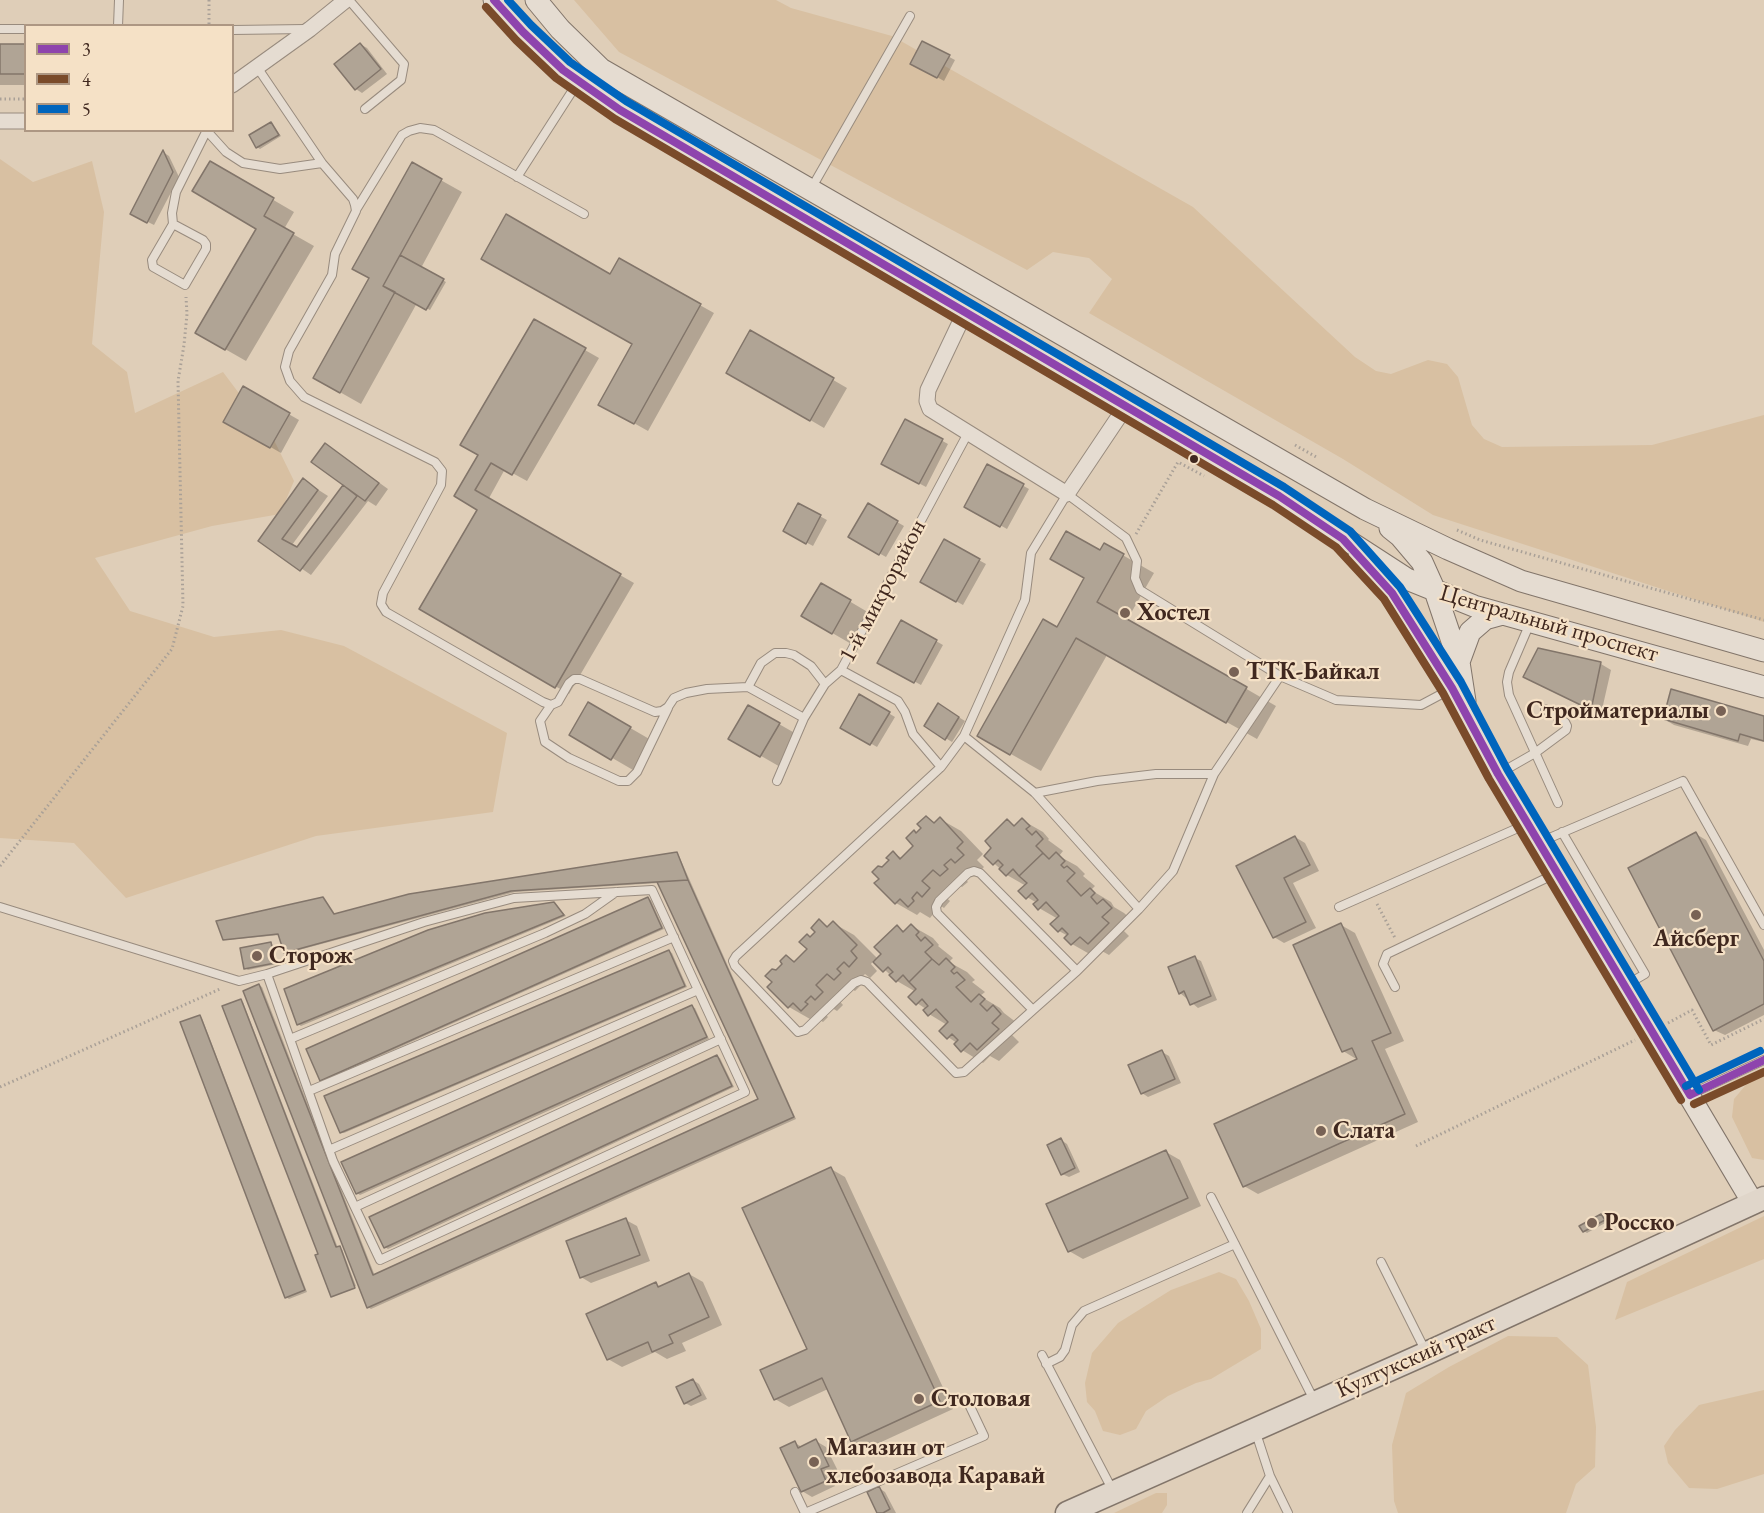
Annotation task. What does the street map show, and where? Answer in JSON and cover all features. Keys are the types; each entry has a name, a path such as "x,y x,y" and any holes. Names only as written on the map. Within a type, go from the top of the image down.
{"main road":[{"name":"Центральный проспект","path":"494,0 562,70 620,110 1279,496 1407,579 1503,614 1764,687"},
{"name":"Центральный проспект","path":"536,0 560,29 601,69 1365,509 1521,581 1764,651"},
{"path":"1365,509 1400,536 1422,562 1435,591 1459,662 1468,714"},
{"path":"1343,538 1392,593 1452,688 1468,714 1498,774 1557,874 1690,1095 1758,1200"},
{"path":"1459,662 1470,632 1485,620 1503,614"},
{"path":"1641,651 1652,619"},
{"name":"Култукский тракт","path":"1067,1513 1427,1353 1758,1200"}],"street":[{"path":"234,84 347,0"},
{"path":"0,121 24,121"},
{"path":"965,312 928,390 927,401 930,409 1067,494 1126,406"}],"lane":[{"path":"118,0 118,24"},
{"path":"347,0 404,64 401,80 365,109"},
{"path":"810,190 910,16"},
{"path":"0,29 24,29"},
{"path":"234,30 310,29"},
{"path":"257,68 322,163 353,199 356,212"},
{"path":"517,177 579,81"},
{"path":"551,705 386,612 381,604 383,593 441,485 442,471 435,462 304,397 288,376 285,366 289,351 332,275 337,248 402,135 409,130 420,128 434,130 584,214"},
{"path":"173,224 203,240 206,244 206,249 185,285 153,267 152,260 173,224 172,213 176,192 206,132"},
{"path":"208,132 226,152 243,163 280,170 322,163"},
{"name":"1-й микрорайон","path":"748,687 761,663 775,653 786,653 811,666 825,684 841,670 968,432"},
{"path":"1280,676 1214,774 1173,871 1077,971 964,1072 956,1073 867,982 861,980 854,983 805,1030 798,1032 735,966 733,961 736,956 941,767 964,736 1025,600 1031,554 1067,494 1126,538 1137,561 1135,578 1140,590 1280,676 1336,700 1420,705 1452,688"},
{"path":"1531,622 1509,672 1507,682 1509,695 1558,803"},
{"path":"841,670 898,701 905,712 913,734 941,767"},
{"path":"668,707 655,712 580,679 574,679 569,683 558,702 551,705 540,722 541,730 545,742 569,758 619,781 628,781 637,772 668,707 674,698 686,693 748,687 804,718"},
{"path":"777,781 804,718 825,684"},
{"path":"1498,774 1535,753 1566,730 1565,722 1545,709"},
{"path":"964,736 1035,793 1139,909"},
{"path":"1035,793 1098,780 1156,774 1214,774"},
{"path":"1538,842 1683,780 1764,925"},
{"path":"1339,907 1528,824"},
{"path":"1562,832 1645,974 1624,986"},
{"path":"1033,1010 938,913 936,907 939,901 968,873 974,871 980,873 1077,971"},
{"path":"1395,987 1383,964 1387,954 1557,874"},
{"path":"0,907 239,981 267,974 424,922 514,898 652,890 745,1092 380,1260 329,1150 267,974"},
{"path":"290,1039 545,933 585,914 616,892"},
{"path":"309,1091 674,937"},
{"path":"329,1150 698,990"},
{"path":"355,1207 721,1039"},
{"path":"1690,1095 1764,1060"},
{"path":"1211,1197 1315,1403"},
{"path":"1046,1364 1060,1357 1072,1325 1084,1311 1235,1244"},
{"path":"1381,1262 1427,1353"},
{"path":"1042,1355 1114,1492"},
{"path":"795,1492 805,1513 984,1436 966,1398"},
{"path":"1254,1429 1270,1476 1288,1513"},
{"path":"1247,1513 1270,1476"}],"path":[{"path":"209,0 209,24"},
{"path":"0,99 24,99"},
{"path":"0,866 172,649 183,606 178,381 187,314 185,285"},
{"path":"1295,445 1326,463"},
{"path":"1130,544 1178,462 1209,479"},
{"path":"1449,527 1480,540 1764,620"},
{"path":"1371,893 1400,948"},
{"path":"0,1087 239,981"},
{"path":"1668,1023 1692,1010 1711,1045 1764,1019"},
{"path":"1416,1146 1639,1038"}],"shaded area":[{"path":"574,0 776,0 791,8 892,36 1193,207 1355,357 1376,371 1391,374 1428,360 1447,364 1458,377 1472,425 1484,439 1502,447 1652,445 1764,415 1764,622 1433,515 1343,459 1089,313 1112,279 1089,258 1053,252 1027,270 619,52"},
{"path":"0,159 33,182 92,161 104,212 92,344 127,372 135,413 223,372 274,440 294,481 280,514 212,526 95,558 130,611 214,637 281,630 344,646 507,733 493,812 316,836 126,898 74,843 0,838"},
{"path":"1764,1073 1764,1160 1752,1158 1732,1117 1734,1099 1749,1081"},
{"path":"1764,1216 1764,1259 1615,1320 1627,1282"},
{"path":"1219,1272 1236,1279 1249,1301 1261,1329 1261,1349 1211,1379 1168,1396 1146,1411 1136,1429 1120,1435 1103,1431 1095,1411 1087,1402 1085,1383 1092,1353 1118,1323 1171,1290"},
{"path":"1508,1336 1557,1337 1588,1365 1596,1427 1595,1467 1576,1484 1566,1513 1398,1513 1394,1501 1392,1445 1406,1393"},
{"path":"1764,1390 1764,1474 1717,1489 1689,1488 1668,1463 1664,1446 1675,1430 1699,1405"},
{"path":"1156,1493 1167,1493 1167,1505 1162,1513 1114,1513"}],"building":[{"path":"922,41 950,55 937,78 910,64"},
{"path":"360,43 381,69 355,90 334,64"},
{"path":"0,44 24,44 24,74 0,74"},
{"path":"271,122 279,135 256,148 249,135"},
{"path":"163,150 173,172 147,223 130,214"},
{"path":"210,161 274,198 264,216 294,233 225,350 195,333 256,229 192,191"},
{"path":"412,162 442,179 383,286 395,292 340,393 313,378 369,278 352,269"},
{"path":"506,214 610,274 619,258 701,304 634,424 598,405 632,344 481,259"},
{"path":"400,255 444,279 426,310 383,286"},
{"path":"534,319 586,348 512,475 491,463 475,490 621,574 555,688 419,609 477,510 454,496 478,455 460,445"},
{"path":"750,330 834,378 810,421 726,373"},
{"path":"243,386 290,413 270,448 223,422"},
{"path":"905,419 943,439 919,484 881,464"},
{"path":"325,443 379,483 365,501 311,462"},
{"path":"987,464 1024,484 1000,527 964,507"},
{"path":"303,478 318,490 282,539 297,547 343,485 357,496 300,571 258,541"},
{"path":"798,503 821,515 806,544 783,531"},
{"path":"868,503 898,521 879,555 848,537"},
{"path":"1066,531 1100,550 1104,543 1124,554 1097,602 1247,687 1226,723 1076,638 1010,755 977,736 1043,619 1057,627 1084,578 1050,559"},
{"path":"944,539 980,559 956,602 920,582"},
{"path":"821,583 851,600 832,634 801,616"},
{"path":"901,620 937,640 914,683 877,663"},
{"path":"1538,648 1601,662 1591,710 1523,677"},
{"path":"1671,689 1764,716 1764,741 1740,734 1738,741 1663,719"},
{"path":"859,694 890,712 870,745 840,728"},
{"path":"588,702 631,727 611,760 569,735"},
{"path":"938,703 959,717 945,740 924,726"},
{"path":"748,705 780,723 760,757 728,739"},
{"path":"926,816 934,823 940,817 963,842 957,848 964,855 955,863 951,859 944,865 948,869 940,876 933,870 922,881 930,888 922,897 917,892 912,898 914,901 908,907 900,899 895,904 874,883 879,879 872,872 889,860 886,858 893,851 900,859 913,846 906,838 914,830 916,833 921,828 917,824"},
{"path":"1022,818 1030,826 1026,829 1032,835 1036,831 1043,839 1036,846 1043,853 1019,876 1013,869 1006,876 999,869 1003,865 998,860 993,865 984,856 991,848 985,841 1007,819 1014,826"},
{"name":"Айсберг","path":"1696,832 1764,961 1764,1004 1713,1031 1628,868"},
{"path":"1295,836 1310,865 1284,878 1306,922 1273,938 1236,866"},
{"path":"677,852 688,880 511,891 284,953 278,934 223,940 216,921 323,897 334,914 409,894"},
{"path":"1056,852 1065,861 1061,865 1064,868 1067,866 1075,873 1067,881 1081,896 1090,888 1095,893 1091,897 1097,904 1103,899 1112,908 1102,917 1109,923 1088,944 1080,937 1071,945 1064,938 1068,934 1062,928 1058,932 1050,924 1059,916 1046,902 1038,910 1033,904 1038,900 1032,893 1026,899 1018,891 1027,883 1019,876 1043,853 1049,859"},
{"path":"688,880 794,1117 367,1308 243,991 259,984 373,1275 758,1099 657,882"},
{"path":"648,897 662,928 320,1081 306,1049"},
{"path":"554,902 564,915 297,1025 284,989 428,930 485,913"},
{"path":"819,919 827,927 833,921 857,945 851,951 857,958 849,967 844,962 837,969 841,973 834,980 827,974 816,985 823,992 815,1000 811,996 805,1002 808,1004 801,1011 793,1003 788,1008 767,987 772,982 765,976 782,964 780,961 786,955 794,962 807,949 799,942 807,934 810,937 815,932 811,928"},
{"path":"1341,923 1391,1033 1372,1041 1405,1114 1243,1187 1214,1124 1357,1059 1352,1048 1342,1052 1293,945"},
{"path":"911,924 919,932 916,935 921,941 925,937 933,945 925,952 932,959 909,982 903,975 896,982 889,975 893,972 888,967 883,972 873,962 881,954 874,947 897,925 903,932"},
{"name":"Сторож","path":"271,942 275,963 244,969 240,948"},
{"path":"669,950 685,986 340,1133 324,1096"},
{"path":"1195,956 1211,996 1190,1005 1184,991 1179,994 1168,967"},
{"path":"946,958 955,967 951,971 954,974 957,972 965,980 956,987 971,1002 979,994 985,999 980,1004 987,1011 993,1005 1001,1014 992,1023 999,1029 977,1050 970,1043 961,1052 954,1044 958,1040 952,1034 947,1039 939,1031 948,1022 936,1009 928,1016 923,1010 928,1006 922,999 916,1005 908,997 916,989 909,982 932,959 939,965"},
{"path":"241,999 336,1247 340,1246 355,1288 331,1297 315,1255 318,1254 222,1006"},
{"path":"692,1005 707,1037 356,1194 341,1162"},
{"path":"200,1015 305,1290 285,1298 180,1022"},
{"path":"1162,1050 1175,1079 1141,1094 1128,1065"},
{"path":"717,1055 732,1086 384,1248 369,1217"},
{"path":"1061,1138 1075,1168 1061,1175 1047,1145"},
{"path":"1166,1150 1188,1198 1068,1252 1046,1204"},
{"path":"831,1167 940,1401 851,1442 822,1378 774,1400 760,1370 807,1349 742,1208"},
{"name":"Росско","path":"1601,1214 1605,1220 1583,1232 1579,1226"},
{"path":"626,1218 640,1255 580,1278 566,1241"},
{"path":"689,1273 709,1317 669,1335 673,1343 652,1352 648,1342 607,1360 586,1314 656,1282 658,1287"},
{"path":"693,1379 701,1395 684,1404 676,1387"},
{"path":"816,1439 829,1466 821,1469 826,1481 801,1492 780,1448 795,1441 798,1448"},
{"path":"879,1486 890,1509 883,1513 877,1513 867,1492"}],"transit line":[{"name":"3","path":"494,0 523,32 563,70 620,110 1279,496 1343,539 1392,593 1452,688 1498,774 1690,1095"},
{"name":"5","path":"508,0 570,62 626,101 1284,487 1350,531 1400,587 1461,682 1507,769 1699,1090"},
{"name":"4","path":"486,7 516,40 556,78 615,119 1273,505 1336,547 1384,599 1443,693 1489,779 1681,1100"},
{"name":"5","path":"1686,1086 1760,1051"},
{"name":"3","path":"1690,1095 1764,1060"},
{"name":"4","path":"1694,1104 1764,1072"}],"place":[{"name":"Хостел","path":"1125,613"},
{"name":"ТТК-Байкал","path":"1234,672"},
{"name":"Стройматериалы","path":"1721,711"},
{"name":"Айсберг","path":"1696,915"},
{"name":"Сторож","path":"257,956"},
{"name":"Слата","path":"1321,1131"},
{"name":"Росско","path":"1592,1223"},
{"name":"Столовая","path":"919,1399"},
{"name":"Магазин от хлебозавода Каравай","path":"814,1462"}]}
